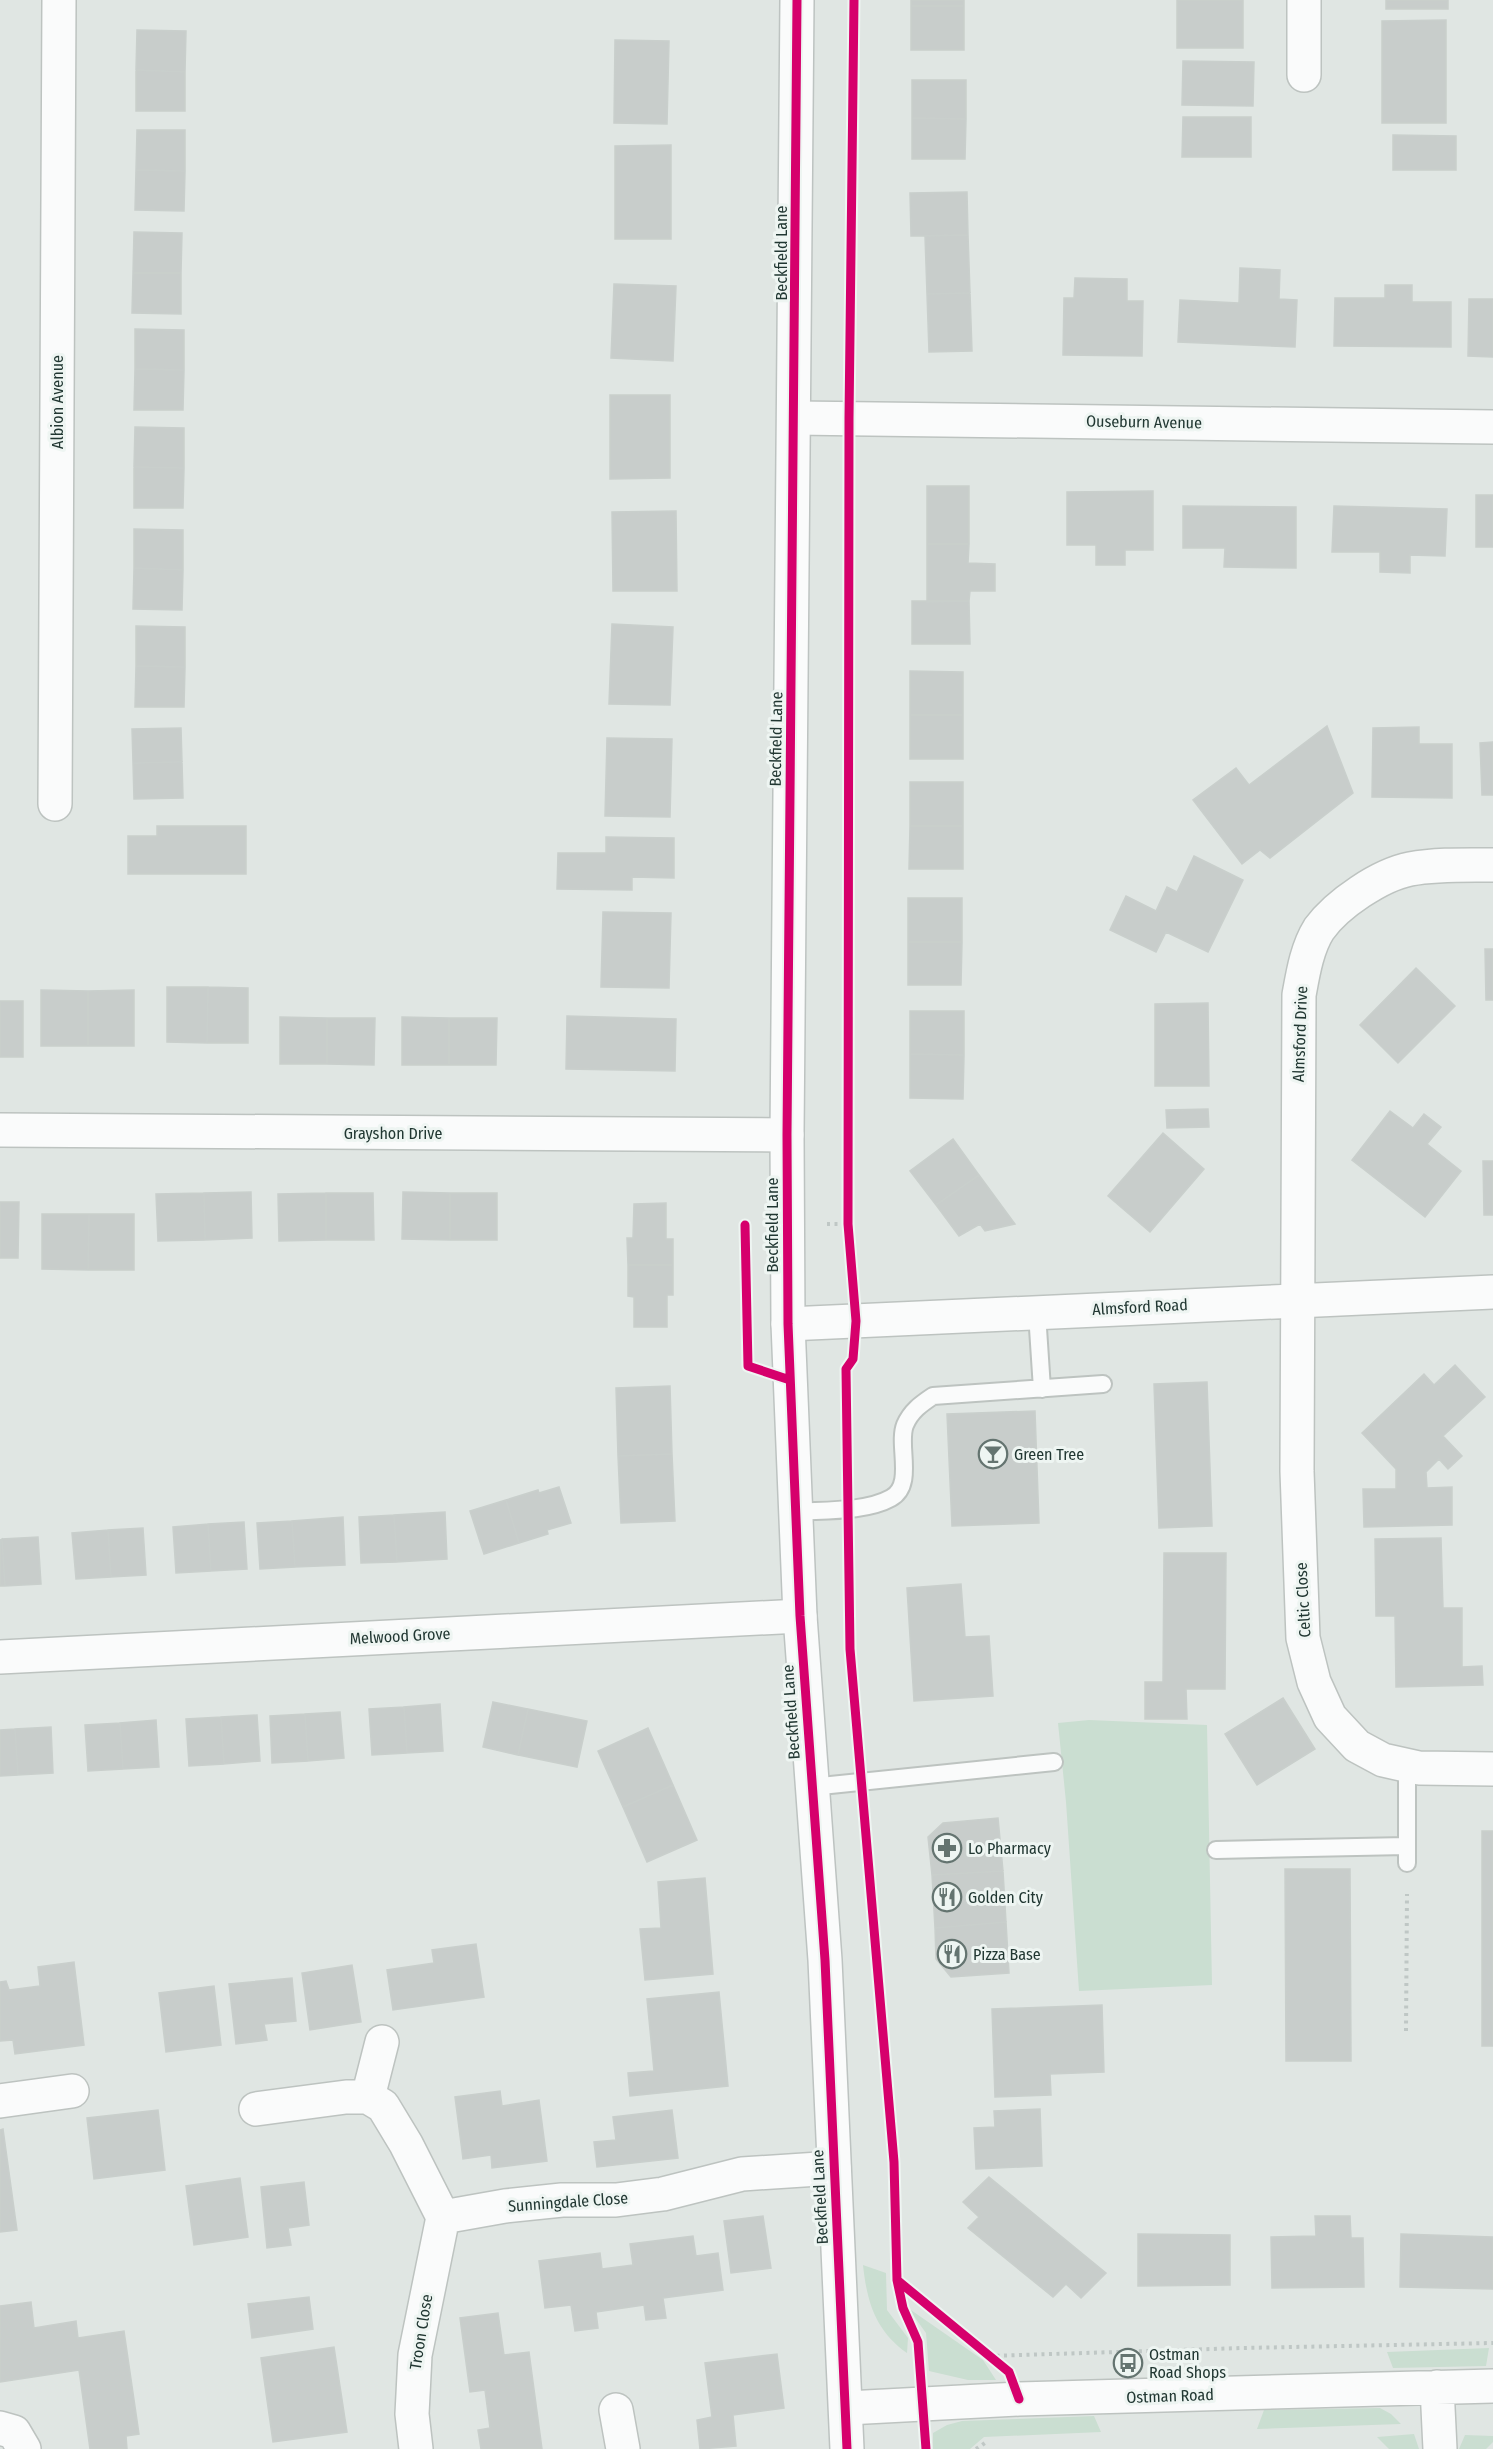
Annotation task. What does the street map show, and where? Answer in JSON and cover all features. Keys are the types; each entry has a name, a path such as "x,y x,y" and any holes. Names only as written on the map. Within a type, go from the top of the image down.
{"street":[{"name":"Albion Avenue","path":"55,804 60,0"},
{"name":"Beckfield Lane","path":"797,0 787,1136 788,1324 800,1616 825,1960 847,2408 847,2449"},
{"path":"1304,0 1304,75"},
{"name":"Ouseburn Avenue","path":"795,418 1493,428"},
{"name":"Almsford Drive","path":"1296,1299 1299,994 1305,962 1319,929 1342,905 1367,888 1409,869 1493,866"},
{"name":"Grayshon Drive","path":"0,1130 787,1136"},
{"name":"Almsford Road","path":"788,1324 1296,1299 1493,1292"},
{"name":"Celtic Close","path":"1296,1299 1297,1471 1303,1638 1314,1682 1330,1717 1357,1746 1383,1760 1419,1768 1493,1769"},
{"name":"Melwood Grove","path":"0,1657 800,1616"},
{"path":"368,2097 382,2042"},
{"path":"0,2101 72,2091"},
{"path":"256,2109 346,2097 368,2097 383,2106 406,2144 443,2217"},
{"name":"Sunningdale Close","path":"443,2217 505,2206 562,2200 616,2200 663,2194 742,2174 834,2168"},
{"name":"Troon Close","path":"416,2449 412,2414 415,2355 443,2217"},
{"name":"Ostman Road","path":"847,2408 1019,2399 1493,2386"},
{"path":"1437,2387 1440,2449"},
{"path":"616,2410 623,2449"},
{"path":"0,2428 14,2432 24,2449"}],"lane":[{"path":"1037,1313 1042,1389"},
{"path":"796,1512 871,1505 893,1498 904,1480 904,1427 915,1409 933,1396 1104,1384"},
{"path":"811,1787 1054,1762"},
{"path":"1407,1765 1407,1863"},
{"path":"1216,1850 1406,1846"}],"path":[{"path":"848,1212 849,1235"},
{"path":"1406,2031 1407,1863"},
{"path":"989,2356 1493,2343"},
{"path":"980,2349 1009,2372 1019,2399"}],"green space":[{"path":"1089,1720 1207,1725 1212,1985 1079,1991 1066,1802 1058,1723"},
{"path":"863,2265 886,2273 887,2310 908,2338 907,2353 888,2335 875,2315 867,2292"},
{"path":"908,2308 983,2360 996,2380 968,2380 929,2371 926,2333"},
{"path":"1489,2348 1486,2366 1393,2368 1387,2352"},
{"path":"1380,2408 1391,2414 1401,2424 1257,2429 1264,2410"},
{"path":"1094,2416 1101,2432 984,2437 970,2449 933,2449 933,2433 947,2425 962,2421"},
{"path":"1414,2434 1419,2449 1389,2449 1377,2437"},
{"path":"1465,2435 1493,2436 1493,2442 1486,2449 1459,2449"}],"building":[{"path":"911,0 964,0 964,6 911,6"},
{"path":"1177,0 1243,0 1243,48 1177,48"},
{"path":"1386,0 1448,0 1448,9 1386,9"},
{"path":"911,6 964,6 964,50 911,50"},
{"path":"1446,20 1446,123 1382,123 1382,21"},
{"path":"137,30 186,31 185,72 136,70"},
{"path":"615,40 669,41 667,124 614,123"},
{"path":"1183,61 1254,62 1253,106 1182,105"},
{"path":"136,70 185,72 185,111 136,111"},
{"path":"912,80 966,80 966,119 912,118"},
{"path":"1183,117 1251,117 1251,157 1182,157"},
{"path":"912,118 966,119 965,159 912,159"},
{"path":"137,130 185,130 185,171 136,170"},
{"path":"1393,135 1456,136 1456,170 1393,170"},
{"path":"671,145 671,239 615,239 615,146"},
{"path":"136,170 185,171 184,211 135,210"},
{"path":"967,192 968,235 911,236 910,193"},
{"path":"134,232 182,233 181,273 133,273"},
{"path":"968,235 970,293 927,294 925,236"},
{"path":"1240,268 1280,270 1279,299 1297,300 1295,347 1178,342 1180,300 1239,303"},
{"path":"133,273 181,273 181,314 132,313"},
{"path":"1075,278 1127,279 1127,301 1143,301 1142,356 1063,355 1064,298 1074,298"},
{"path":"614,284 676,286 673,361 611,358"},
{"path":"1385,285 1412,285 1412,302 1451,302 1451,347 1334,346 1335,298 1385,298"},
{"path":"970,293 972,351 929,352 927,294"},
{"path":"1469,299 1493,299 1493,357 1468,356"},
{"path":"135,329 184,330 184,370 135,369"},
{"path":"135,369 184,370 183,410 134,410"},
{"path":"610,395 670,395 670,478 610,479"},
{"path":"135,427 184,428 184,468 134,467"},
{"path":"134,467 184,468 183,508 134,508"},
{"path":"927,486 969,486 969,544 927,544"},
{"path":"1153,491 1153,550 1125,550 1125,565 1096,565 1096,545 1067,545 1067,492"},
{"path":"1476,495 1493,495 1493,547 1476,547"},
{"path":"1183,506 1296,507 1296,568 1224,567 1225,548 1183,548"},
{"path":"1334,506 1447,509 1445,556 1410,555 1410,573 1380,572 1380,552 1332,552"},
{"path":"676,511 677,591 613,591 612,512"},
{"path":"134,529 183,530 183,570 134,568"},
{"path":"927,544 969,544 968,563 995,564 995,591 970,591 969,601 927,602"},
{"path":"134,568 183,570 182,610 133,609"},
{"path":"912,601 969,601 970,644 912,644"},
{"path":"612,624 673,627 670,705 609,704"},
{"path":"136,626 185,627 185,667 136,666"},
{"path":"136,666 185,667 184,707 135,707"},
{"path":"910,671 963,672 963,715 910,715"},
{"path":"910,715 963,715 963,759 910,759"},
{"path":"1327,726 1353,793 1270,858 1260,850 1242,864 1193,800 1236,768 1249,785"},
{"path":"1419,727 1419,744 1452,744 1452,798 1372,797 1373,728"},
{"path":"181,728 182,762 133,763 132,729"},
{"path":"607,738 672,739 670,817 605,816"},
{"path":"1493,742 1493,795 1482,795 1480,743"},
{"path":"182,762 183,798 134,799 133,763"},
{"path":"910,782 963,782 963,826 910,826"},
{"path":"157,826 246,826 246,874 128,874 128,836 157,836"},
{"path":"910,826 963,826 963,869 909,869"},
{"path":"606,837 674,838 674,878 632,877 632,890 557,889 558,853 606,853"},
{"path":"1194,856 1243,880 1208,952 1166,932 1156,952 1110,930 1126,896 1156,911 1167,887 1177,892"},
{"path":"908,898 962,898 962,942 908,942"},
{"path":"603,912 671,913 669,988 601,987"},
{"path":"908,942 962,942 961,985 908,985"},
{"path":"1485,949 1493,949 1493,1000 1486,1000"},
{"path":"1416,968 1455,1006 1398,1063 1360,1025"},
{"path":"167,987 208,987 207,1043 167,1042"},
{"path":"208,987 248,988 248,1043 207,1043"},
{"path":"41,990 88,991 88,1046 41,1046"},
{"path":"134,990 134,1046 88,1046 88,991"},
{"path":"0,1001 23,1001 23,1057 0,1057"},
{"path":"1208,1003 1209,1086 1155,1086 1155,1004"},
{"path":"910,1011 964,1011 964,1055 910,1054"},
{"path":"567,1016 676,1019 675,1071 566,1069"},
{"path":"280,1017 327,1018 327,1064 280,1064"},
{"path":"402,1017 449,1018 449,1065 402,1065"},
{"path":"327,1018 375,1018 374,1065 327,1064"},
{"path":"449,1018 497,1018 496,1065 449,1065"},
{"path":"910,1054 964,1055 963,1099 910,1098"},
{"path":"1208,1109 1209,1127 1167,1128 1166,1110"},
{"path":"1390,1111 1413,1128 1424,1114 1441,1127 1427,1144 1461,1171 1425,1217 1352,1160"},
{"path":"1163,1133 1204,1169 1150,1232 1108,1196"},
{"path":"953,1139 979,1175 936,1205 910,1171"},
{"path":"1483,1161 1493,1161 1493,1215 1484,1215"},
{"path":"979,1175 1015,1224 985,1231 980,1224 959,1236 936,1205"},
{"path":"251,1192 252,1238 205,1240 204,1193"},
{"path":"403,1192 450,1193 450,1240 402,1239"},
{"path":"204,1193 205,1240 158,1241 156,1194"},
{"path":"326,1193 373,1193 374,1240 326,1240"},
{"path":"326,1193 326,1240 279,1241 278,1194"},
{"path":"450,1193 497,1193 497,1240 450,1240"},
{"path":"0,1202 19,1202 18,1258 0,1258"},
{"path":"666,1203 666,1239 673,1239 673,1265 628,1265 627,1238 633,1238 634,1204"},
{"path":"42,1214 89,1214 88,1270 42,1269"},
{"path":"89,1214 134,1214 134,1270 88,1270"},
{"path":"628,1265 673,1265 673,1295 667,1295 667,1327 634,1327 634,1297 628,1296"},
{"path":"1455,1365 1485,1397 1443,1436 1462,1456 1448,1469 1439,1459 1426,1472 1427,1488 1452,1487 1452,1525 1364,1527 1363,1489 1396,1489 1396,1469 1362,1433 1424,1374 1434,1385"},
{"path":"1207,1382 1212,1526 1159,1528 1154,1384"},
{"path":"670,1386 672,1454 618,1456 616,1388"},
{"name":"Green Tree","path":"1035,1411 1039,1523 952,1526 947,1414"},
{"path":"672,1454 675,1521 621,1523 618,1456"},
{"path":"559,1487 571,1523 547,1530 548,1534 519,1543 506,1500 538,1490 539,1493"},
{"path":"506,1500 519,1543 484,1554 470,1511"},
{"path":"445,1512 447,1559 397,1562 394,1515"},
{"path":"394,1515 397,1562 361,1563 359,1517"},
{"path":"343,1517 345,1565 295,1567 292,1521"},
{"path":"292,1521 295,1567 260,1569 257,1523"},
{"path":"244,1522 247,1569 211,1571 208,1524"},
{"path":"208,1524 211,1571 176,1573 173,1527"},
{"path":"143,1528 146,1575 111,1577 108,1530"},
{"path":"108,1530 111,1577 76,1579 72,1533"},
{"path":"38,1537 41,1584 5,1586 2,1539"},
{"path":"1441,1538 1443,1608 1462,1608 1462,1667 1482,1666 1483,1685 1396,1687 1395,1616 1376,1616 1375,1539"},
{"path":"2,1539 5,1586 0,1586 0,1540"},
{"path":"1164,1553 1226,1553 1225,1689 1186,1689 1187,1719 1145,1719 1145,1682 1163,1682"},
{"path":"961,1584 965,1637 989,1636 993,1696 914,1701 907,1588"},
{"path":"1283,1698 1315,1749 1257,1785 1225,1734"},
{"path":"493,1702 528,1709 518,1755 483,1747"},
{"path":"440,1704 443,1751 407,1753 404,1707"},
{"path":"404,1707 407,1753 372,1755 369,1709"},
{"path":"528,1709 587,1721 577,1767 518,1755"},
{"path":"340,1712 344,1758 308,1761 305,1714"},
{"path":"305,1714 308,1761 272,1763 270,1716"},
{"path":"257,1715 260,1761 224,1764 221,1717"},
{"path":"221,1717 224,1764 189,1766 186,1719"},
{"path":"156,1720 159,1767 123,1769 120,1723"},
{"path":"120,1723 123,1769 88,1771 85,1725"},
{"path":"51,1727 53,1773 18,1775 15,1729"},
{"path":"648,1728 673,1785 623,1807 598,1751"},
{"path":"15,1729 18,1775 0,1776 0,1730"},
{"path":"673,1785 697,1840 647,1862 623,1807"},
{"path":"998,1818 1003,1871 932,1875 928,1837 943,1823"},
{"path":"1482,1831 1493,1831 1493,2046 1482,2046"},
{"path":"1285,1869 1350,1869 1351,2061 1286,2061"},
{"path":"1003,1871 1006,1922 935,1928 932,1875"},
{"path":"705,1878 713,1974 645,1980 640,1929 661,1928 658,1882"},
{"path":"1006,1922 1009,1973 951,1977 936,1959 935,1928"},
{"path":"476,1944 484,1997 393,2010 387,1970 434,1963 432,1950"},
{"path":"74,1962 84,2045 15,2054 13,2040 0,2041 0,1982 6,1981 9,1990 40,1986 38,1967"},
{"path":"352,1965 361,2022 310,2030 302,1973"},
{"path":"292,1978 296,2021 264,2024 267,2040 236,2044 229,1984"},
{"path":"214,1986 221,2045 166,2052 159,1993"},
{"path":"719,1992 728,2086 630,2096 628,2073 654,2071 647,1999"},
{"path":"1102,2005 1104,2072 1050,2074 1051,2095 995,2097 992,2009"},
{"path":"500,2091 502,2106 539,2100 547,2161 492,2168 491,2155 463,2159 455,2097"},
{"path":"1040,2109 1042,2166 976,2169 974,2128 995,2127 994,2111"},
{"path":"158,2110 165,2170 94,2179 87,2118"},
{"path":"672,2110 678,2158 597,2167 594,2142 616,2140 613,2117"},
{"path":"3,2129 17,2230 0,2232 0,2130"},
{"path":"989,2177 1106,2273 1081,2298 1066,2284 1053,2297 968,2228 979,2217 963,2202"},
{"path":"240,2178 248,2237 194,2245 186,2186"},
{"path":"304,2182 309,2225 288,2228 291,2245 267,2248 261,2187"},
{"path":"763,2216 771,2268 731,2273 724,2221"},
{"path":"1315,2216 1350,2216 1351,2238 1363,2238 1364,2287 1272,2288 1271,2237 1316,2236"},
{"path":"1138,2234 1230,2235 1230,2285 1138,2286"},
{"path":"1401,2234 1493,2237 1493,2289 1400,2287"},
{"path":"693,2236 696,2256 718,2253 723,2290 663,2298 666,2318 646,2320 644,2305 596,2312 598,2328 575,2331 571,2305 545,2308 539,2261 600,2253 602,2269 633,2265 630,2244"},
{"path":"309,2297 313,2329 252,2338 248,2304"},
{"path":"31,2302 34,2328 76,2321 78,2338 124,2331 139,2434 126,2436 127,2449 90,2449 79,2370 0,2382 0,2306"},
{"path":"498,2313 504,2355 529,2352 542,2449 481,2449 478,2430 490,2428 485,2390 470,2392 460,2318"},
{"path":"334,2347 347,2432 273,2442 261,2358"},
{"path":"777,2354 784,2408 733,2415 736,2446 700,2449 697,2420 712,2417 705,2363"}],"cycle path":[{"path":"797,0 787,1135 788,1324 800,1616 825,1960 847,2449"},
{"path":"854,0 849,418 848,1224 856,1321 853,1359 846,1369 850,1649 894,2162 897,2280 1009,2372 1019,2399"},
{"path":"745,1225 748,1366 790,1380"},
{"path":"897,2280 903,2308 918,2342 926,2449"}],"place":[{"name":"Green Tree","path":"993,1454"},
{"name":"Lo Pharmacy","path":"947,1848"},
{"name":"Golden City","path":"947,1897"},
{"name":"Pizza Base","path":"952,1954"},
{"name":"Ostman Road Shops","path":"1128,2363"}]}
